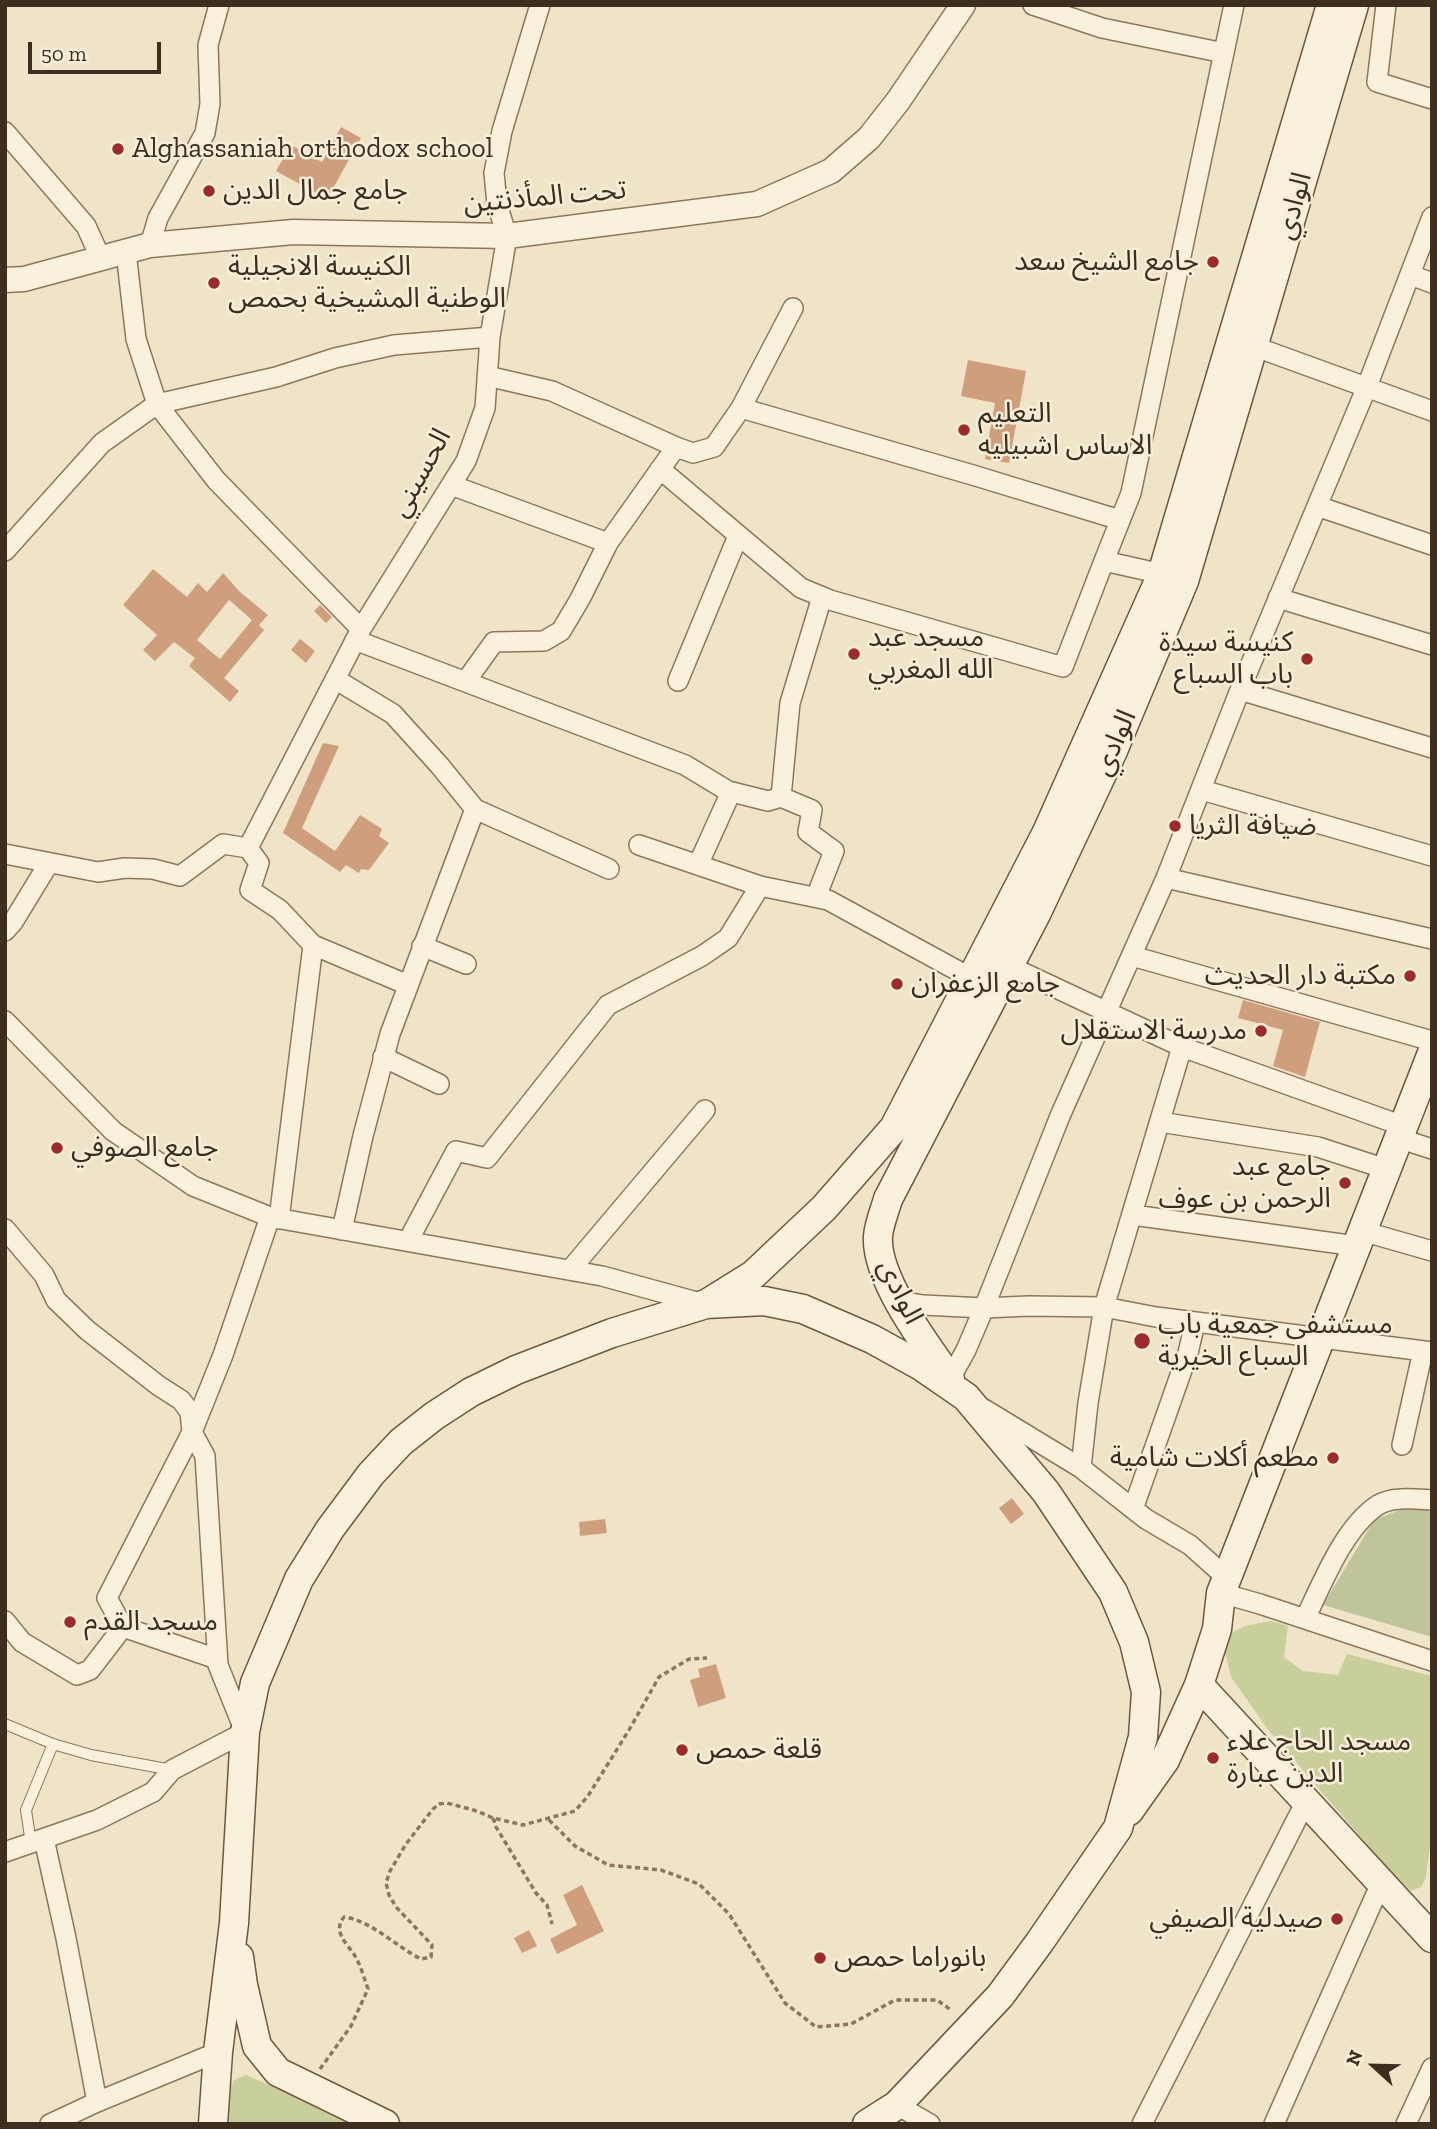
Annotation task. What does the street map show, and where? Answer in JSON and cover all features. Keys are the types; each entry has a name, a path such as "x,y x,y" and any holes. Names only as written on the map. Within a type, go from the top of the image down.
{"main road":[{"name":"الوادي","path":"706,1304 753,1275 824,1208 894,1128 1047,832 1162,574 1331,5"},
{"name":"الوادي","path":"958,1388 899,1301 880,1257 878,1235 888,1199 1037,912 1112,753 1184,581 1354,5"},
{"path":"880,2117 1000,1996 1165,1760 1199,1685 1217,1629 1224,1585 1432,1053"},
{"path":"213,2124 218,2052 234,1923 245,1732 254,1683 299,1579 330,1529 371,1474 401,1442 434,1416 516,1370 612,1333 706,1304 764,1301 803,1309 885,1346 958,1388 1046,1492 1113,1592 1134,1642 1146,1692 1143,1737 1118,1828"},
{"path":"1199,1685 1431,1935"},
{"path":"234,1923 243,1984 257,2046 278,2071"},
{"path":"218,2052 278,2071 385,2124"}],"street":[{"path":"150,244 158,218 205,133 210,104 208,45 219,5"},
{"name":"الحسيني","path":"248,848 358,634 466,461 485,408 490,337 507,236 497,204 494,173 502,131 540,5"},
{"name":"تحت المأذنتين","path":"5,280 24,279 150,244 293,232 507,236 757,204 831,171 869,138 898,101 963,5"},
{"path":"1034,5 1102,28 1224,52"},
{"path":"660,469 801,588 822,597 1063,667 1131,493 1234,5"},
{"path":"1387,5 1377,82 1432,99"},
{"path":"5,132 86,226 101,259"},
{"path":"1432,217 1366,388 1240,690 1166,878 1060,1116 984,1308 958,1388 1081,1468 1146,1519 1189,1545 1224,1585 1305,1619 1432,1661"},
{"path":"126,252 136,340 157,404 216,480 358,634 466,681 685,765 731,792 768,801 781,797 812,810 808,832 835,851 817,897"},
{"path":"1410,275 1432,283"},
{"path":"487,376 552,390 693,453 714,447 741,408 793,308"},
{"path":"5,551 102,443 157,404 276,377 335,358 394,345 490,337"},
{"path":"1253,346 1432,411"},
{"path":"741,408 976,475 1120,520"},
{"path":"466,681 494,642 544,641 561,631 608,543 676,447"},
{"path":"451,485 608,543"},
{"path":"1317,506 1432,545"},
{"path":"678,681 738,536"},
{"path":"1104,561 1162,574"},
{"path":"781,797 790,703 822,597"},
{"path":"1278,598 1432,645"},
{"path":"335,679 393,714 475,809 609,869"},
{"path":"1240,690 1432,748"},
{"path":"1202,790 1432,856"},
{"path":"698,865 731,792"},
{"path":"342,1230 383,1057 475,809"},
{"path":"5,854 98,872 139,868 180,876 223,844 248,848 259,863 250,890 280,910 313,945 408,985"},
{"path":"639,845 760,886 828,900 971,978"},
{"path":"5,931 49,863"},
{"path":"1166,878 1432,939"},
{"path":"408,1241 456,1151 487,1158 608,1004 702,956 728,938 760,886"},
{"path":"217,1659 123,1627 107,1598 192,1432 274,1218 313,945"},
{"path":"422,946 466,964"},
{"path":"1132,956 1432,1041"},
{"path":"1009,966 1182,1047 1401,1132 1432,1149"},
{"path":"5,1021 113,1131 193,1186 274,1218 570,1269 706,1304"},
{"path":"1081,1468 1088,1403 1104,1307 1182,1047"},
{"path":"383,1057 439,1084"},
{"path":"570,1269 705,1110"},
{"path":"1160,1122 1318,1147 1386,1169"},
{"path":"1133,1214 1359,1239 1432,1251"},
{"path":"5,1229 44,1275 56,1300 87,1329 181,1400 190,1412 192,1432 205,1456 218,1665 245,1732 172,1770 153,1792 97,1821 5,1852"},
{"path":"899,1301 984,1308 1104,1307 1195,1322 1427,1351 1402,1445"},
{"path":"1133,1509 1188,1353 1195,1322"},
{"path":"1305,1619 1341,1550 1359,1522 1379,1505 1392,1500 1432,1500"},
{"path":"5,1621 22,1642 77,1675 90,1670 123,1627"},
{"path":"1142,2124 1306,1801"},
{"path":"38,1841 66,1938 97,2102"},
{"path":"1274,2124 1381,1883"},
{"path":"50,2124 218,2052"},
{"path":"1406,2124 1432,2068"},
{"path":"880,2117 930,2124"}],"lane":[{"path":"5,1724 53,1744 91,1755 172,1770"},
{"path":"38,1841 26,1810 53,1744"}],"path":[{"path":"318,2071 351,2026 368,1989 355,1956 338,1928 341,1919 353,1918 374,1928 421,1959 431,1957 432,1945 405,1919 388,1895 386,1883 390,1871 425,1818 439,1804 447,1803 523,1825 575,1811 588,1796 659,1677 689,1659 707,1658"},
{"path":"493,1818 536,1893 547,1905 551,1924"},
{"path":"549,1820 575,1846 608,1865 660,1870 699,1884 729,1913 785,2003 817,2027 851,2024 895,2000 937,2000 951,2010"}],"green space":[{"path":"1405,1508 1432,1509 1432,1637 1323,1605 1374,1520"},
{"path":"1271,1621 1288,1626 1284,1657 1303,1671 1338,1675 1347,1654 1432,1676 1432,1830 1426,1877 1421,1887 1411,1891 1390,1871 1269,1731 1231,1677 1225,1651 1232,1633 1245,1626"},
{"path":"246,2075 358,2124 226,2124 230,2090 234,2080"}],"building":[{"path":"341,127 361,138 327,199 276,171 291,145 322,162"},
{"path":"968,360 1026,371 1009,463 985,459 995,403 961,396"},
{"path":"153,569 187,597 198,583 207,592 223,573 240,592 268,615 259,625 264,630 224,678 239,691 230,702 189,666 195,658 174,642 155,661 143,650 157,635 123,605","holes":["229,600 252,620 220,659 197,640"]},
{"path":"320,605 332,617 326,623 314,611"},
{"path":"300,639 315,651 306,663 291,650"},
{"path":"323,743 339,746 302,828 335,851 360,815 382,829 379,836 389,843 369,870 361,869 359,873 346,865 340,872 283,833"},
{"path":"1243,1000 1320,1022 1305,1077 1273,1066 1283,1030 1238,1018"},
{"path":"1012,1498 1024,1514 1011,1524 999,1508"},
{"path":"605,1519 607,1533 580,1536 579,1522"},
{"path":"716,1664 726,1698 698,1707 690,1680 700,1677 698,1669"},
{"path":"582,1885 604,1931 557,1954 550,1939 577,1925 563,1895"},
{"path":"529,1930 537,1946 522,1953 514,1938"}],"place":[{"name":"Alghassaniah orthodox school","path":"118,149"},
{"name":"جامع جمال الدين","path":"209,191"},
{"name":"جامع الشيخ سعد","path":"1213,262"},
{"name":"الكنيسة الانجيلية الوطنية المشيخية بحمص","path":"214,283"},
{"name":"التعلیم الاساس اشبیلیه","path":"964,430"},
{"name":"مسجد عبد الله المغربي","path":"854,654"},
{"name":"كنيسة سيدة باب السباع","path":"1307,659"},
{"name":"ضيافة الثريا","path":"1175,826"},
{"name":"مكتبة دار الحديث","path":"1410,976"},
{"name":"جامع الزعفران","path":"897,984"},
{"name":"مدرسة الاستقلال","path":"1261,1031"},
{"name":"جامع الصوفي","path":"57,1148"},
{"name":"جامع عبد الرحمن بن عوف","path":"1345,1183"},
{"name":"مستشفى جمعية باب السباع الخيرية","path":"1142,1341"},
{"name":"مطعم أكلات شامية","path":"1333,1458"},
{"name":"مسجد القدم","path":"70,1622"},
{"name":"قلعة حمص","path":"682,1750"},
{"name":"مسجد الحاج علاء الدين عبارة","path":"1213,1758"},
{"name":"صيدلية الصيفي","path":"1337,1919"},
{"name":"بانوراما حمص","path":"820,1958"}]}
